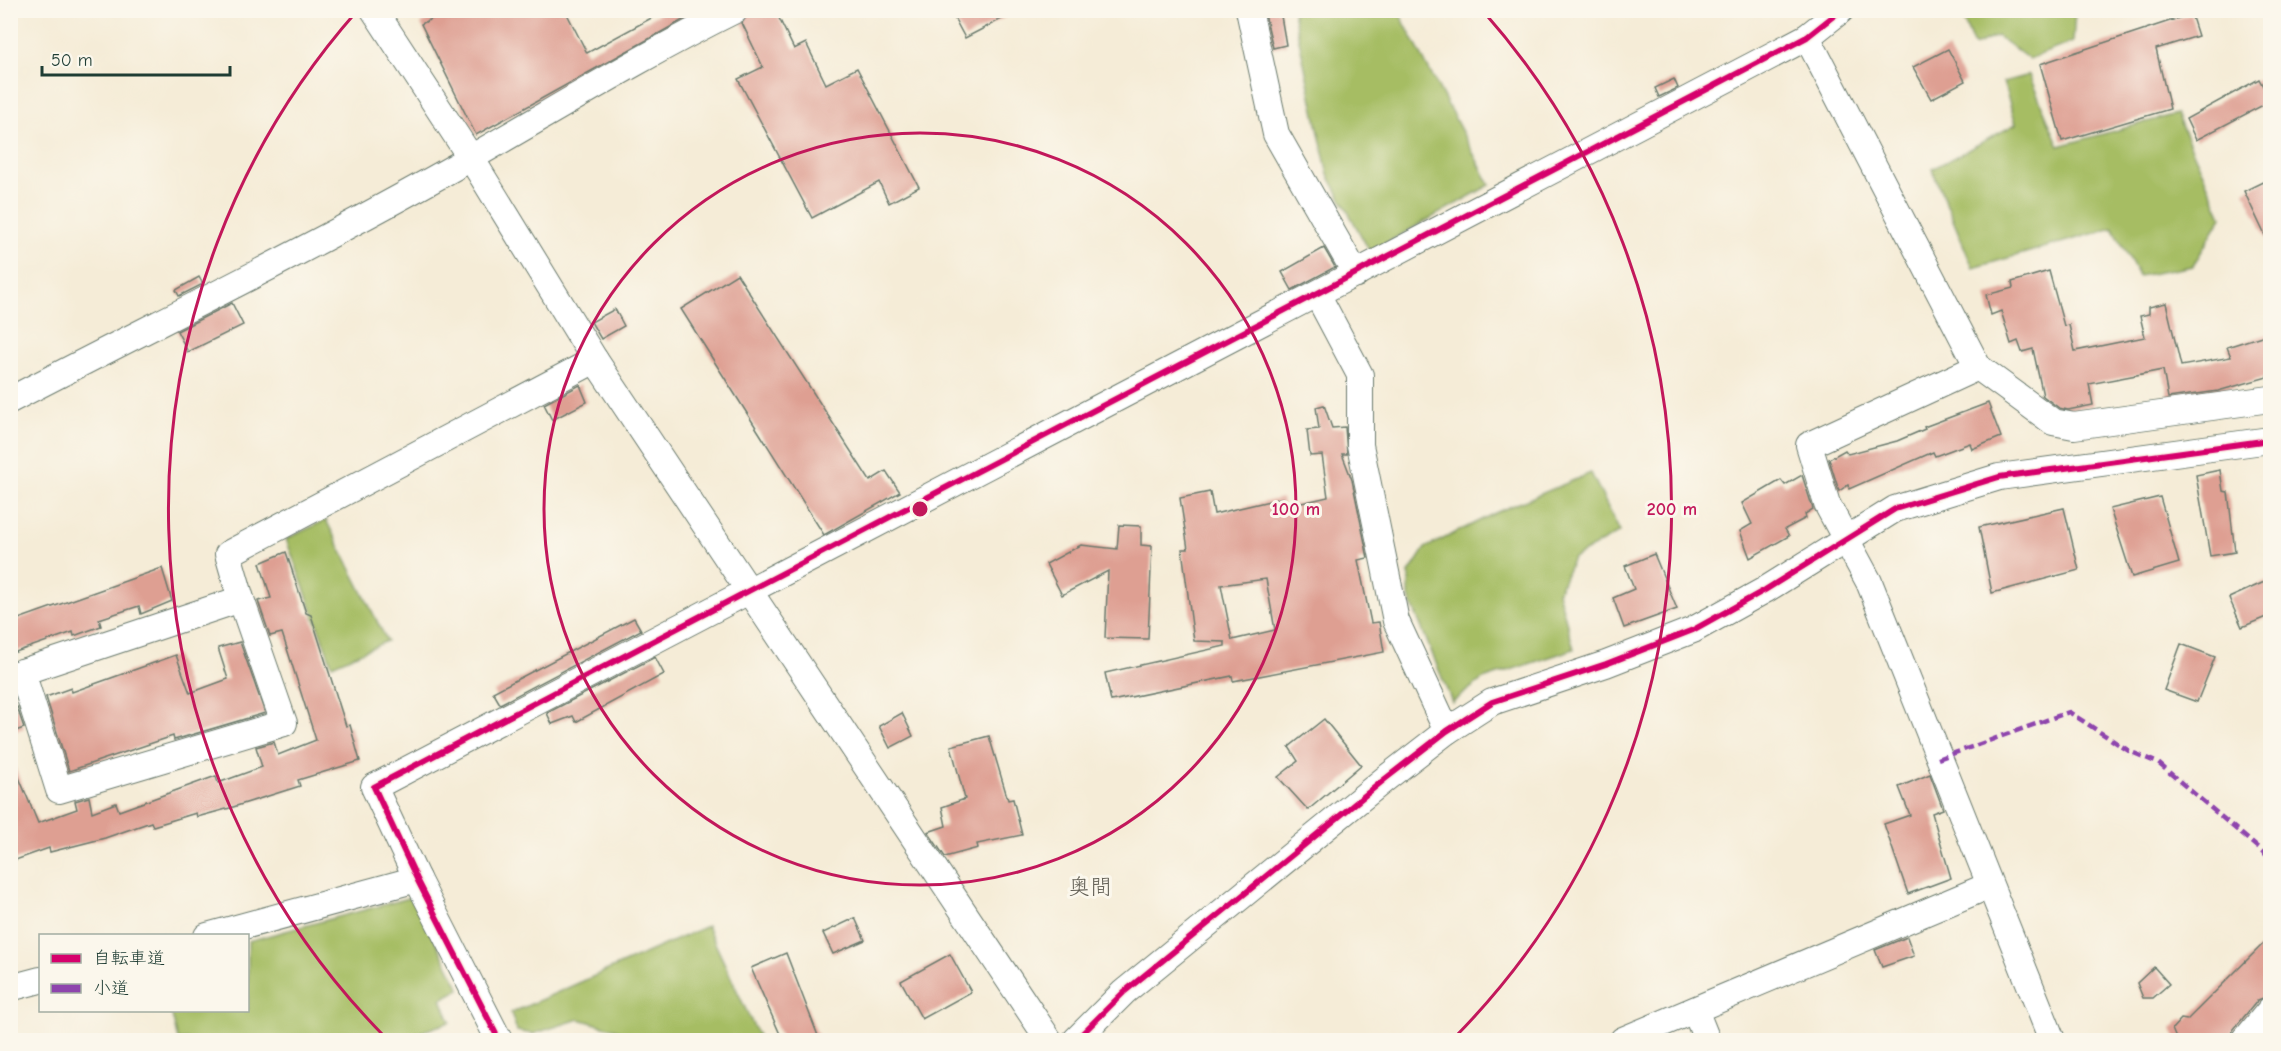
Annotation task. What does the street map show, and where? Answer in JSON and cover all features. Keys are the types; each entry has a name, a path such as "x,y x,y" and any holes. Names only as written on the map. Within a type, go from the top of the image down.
{"street":[{"path":"374,10 471,158 595,360 1049,1041"},
{"path":"10,400 327,236 471,158 671,42 735,10"},
{"path":"1249,10 1276,134 1356,274"},
{"path":"499,1041 417,879 407,853 374,787 1807,37 1841,10"},
{"path":"1807,37 1978,367 2053,422 2074,426 2271,399"},
{"path":"1317,294 1360,375 1360,445 1396,621 1447,731"},
{"path":"241,599 16,674 59,790 284,723 241,599 228,554 595,360"},
{"path":"1978,367 1809,445 1827,504 1869,582 1988,886 2052,1041"},
{"path":"1076,1041 1124,992 1447,731 1492,702 1606,664 1693,630 1846,542 1895,509 1999,477 2271,440"},
{"path":"214,934 417,879"},
{"path":"1623,1041 1988,886"},
{"path":"10,988 39,980"},
{"path":"1695,1010 1707,1041"},
{"path":"2245,1041 2271,1011"}],"green space":[{"path":"1298,10 1398,11 1490,185 1370,252 1328,175 1293,12"},
{"path":"1960,11 2075,11 2073,42 2029,59 1997,36 1974,46"},
{"path":"2029,75 2059,146 2176,114 2222,216 2193,266 2139,276 2113,228 1973,268 1932,169 2016,124 2003,82"},
{"path":"1591,473 1620,532 1573,558 1558,592 1574,649 1483,679 1452,702 1409,597 1409,573 1425,548 1495,513"},
{"path":"326,520 387,641 332,665 286,539"},
{"path":"413,897 460,989 441,999 450,1022 397,1040 178,1040 171,1012 249,1012 249,941"},
{"path":"707,926 760,1040 623,1040 618,1030 579,1019 533,1034 517,1031 511,1013"}],"building":[{"path":"450,10 565,10 587,53 666,10 701,10 476,135 421,24"},
{"path":"750,10 775,10 794,49 806,43 826,84 857,68 919,187 889,203 879,182 812,218 738,79 763,67 742,23"},
{"path":"950,10 1019,10 965,38"},
{"path":"1264,10 1280,10 1286,45 1273,48"},
{"path":"2191,14 2198,36 2156,49 2170,109 2062,141 2040,64"},
{"path":"1948,49 1965,81 1931,99 1913,67"},
{"path":"1674,79 1678,88 1659,97 1655,88"},
{"path":"2259,79 2271,101 2196,140 2186,119"},
{"path":"2271,178 2271,248 2244,191"},
{"path":"1324,248 1335,267 1292,290 1282,272"},
{"path":"2049,271 2064,326 2069,325 2075,351 2145,337 2140,316 2149,314 2149,307 2166,303 2181,366 2231,357 2227,347 2271,333 2271,376 2218,391 2168,398 2163,370 2089,384 2093,405 2068,410 2059,408 2043,396 2033,349 2022,352 2018,341 2011,344 2001,311 1991,315 1986,295 2013,288 2012,282"},
{"path":"737,274 870,481 886,471 900,492 824,535 681,309"},
{"path":"199,277 203,284 179,296 176,290"},
{"path":"232,303 243,325 188,352 177,331"},
{"path":"615,309 624,326 601,339 591,322"},
{"path":"580,385 587,402 552,420 544,404"},
{"path":"1988,403 2001,437 1972,449 1970,443 1935,456 1933,452 1849,489 1848,485 1839,491 1829,459 1845,450 1848,454 1897,441 1925,429 1924,427"},
{"path":"1324,405 1332,428 1345,427 1347,454 1342,454 1352,480 1368,558 1358,560 1371,623 1379,622 1384,652 1233,681 1232,676 1111,701 1105,673 1225,646 1225,642 1194,641 1182,549 1188,549 1180,498 1210,492 1214,514 1282,498 1284,507 1328,497 1322,455 1310,456 1307,430 1319,429 1316,407","holes":["1266,579 1275,630 1232,640 1221,585"]},
{"path":"2220,470 2223,491 2228,492 2235,552 2210,556 2196,475"},
{"path":"1802,475 1813,509 1805,514 1806,518 1785,529 1789,536 1750,558 1740,531 1752,524 1742,503 1781,480 1785,485"},
{"path":"2160,497 2179,563 2132,577 2110,509"},
{"path":"2064,508 2079,570 1992,593 1979,527"},
{"path":"1119,525 1141,526 1141,545 1152,546 1148,639 1105,638 1108,571 1062,595 1046,564 1081,545 1117,549"},
{"path":"286,552 306,613 311,615 346,726 350,725 360,761 298,780 300,786 230,808 197,817 196,813 153,826 151,822 105,838 50,852 49,848 10,862 10,756 38,823 77,809 75,801 89,797 92,812 116,803 119,811 216,776 218,783 262,767 256,747 274,742 278,755 316,740 282,633 270,636 258,601 271,598 260,563"},
{"path":"1654,554 1677,609 1624,628 1613,598 1634,589 1625,566"},
{"path":"162,568 172,601 141,614 139,606 99,619 101,626 74,636 73,632 10,654 10,622"},
{"path":"2271,579 2271,615 2242,627 2229,598"},
{"path":"634,618 641,630 500,704 493,692"},
{"path":"240,642 265,713 174,740 173,736 69,771 46,697 71,688 72,692 176,655 190,693 228,679 218,648"},
{"path":"2181,644 2215,657 2197,702 2164,690"},
{"path":"655,657 664,674 576,722 573,716 552,724 547,713"},
{"path":"17,707 24,728 10,733 10,710"},
{"path":"902,713 913,736 890,748 879,726"},
{"path":"1324,719 1361,765 1308,810 1278,777 1298,761 1289,747"},
{"path":"989,736 1008,800 1013,799 1022,835 977,844 978,848 945,857 928,832 946,826 942,807 965,799 951,746"},
{"path":"1930,774 1943,809 1932,813 1951,878 1908,894 1884,824 1910,815 1899,787"},
{"path":"855,918 865,940 833,954 823,933"},
{"path":"2271,936 2271,995 2258,1000 2233,1030 2230,1041 2177,1041 2172,1029 2181,1019 2187,1020"},
{"path":"1907,937 1914,956 1882,967 1875,950"},
{"path":"786,953 820,1041 783,1041 751,968"},
{"path":"950,954 971,992 922,1019 901,981"},
{"path":"2154,967 2169,984 2153,998 2143,998 2137,983"}],"marked path":[{"path":"1938,759 2069,712 2129,751 2158,763 2270,858"}],"cycle path":[{"path":"499,1040 417,879 374,787 1807,37 1841,10"},
{"path":"1076,1040 1124,992 1385,779 1447,731 1492,702 1606,664 1693,630 1765,590 1895,509 1999,477 2270,440"}],"district":[{"name":"奥間","path":"1090,886"}]}
